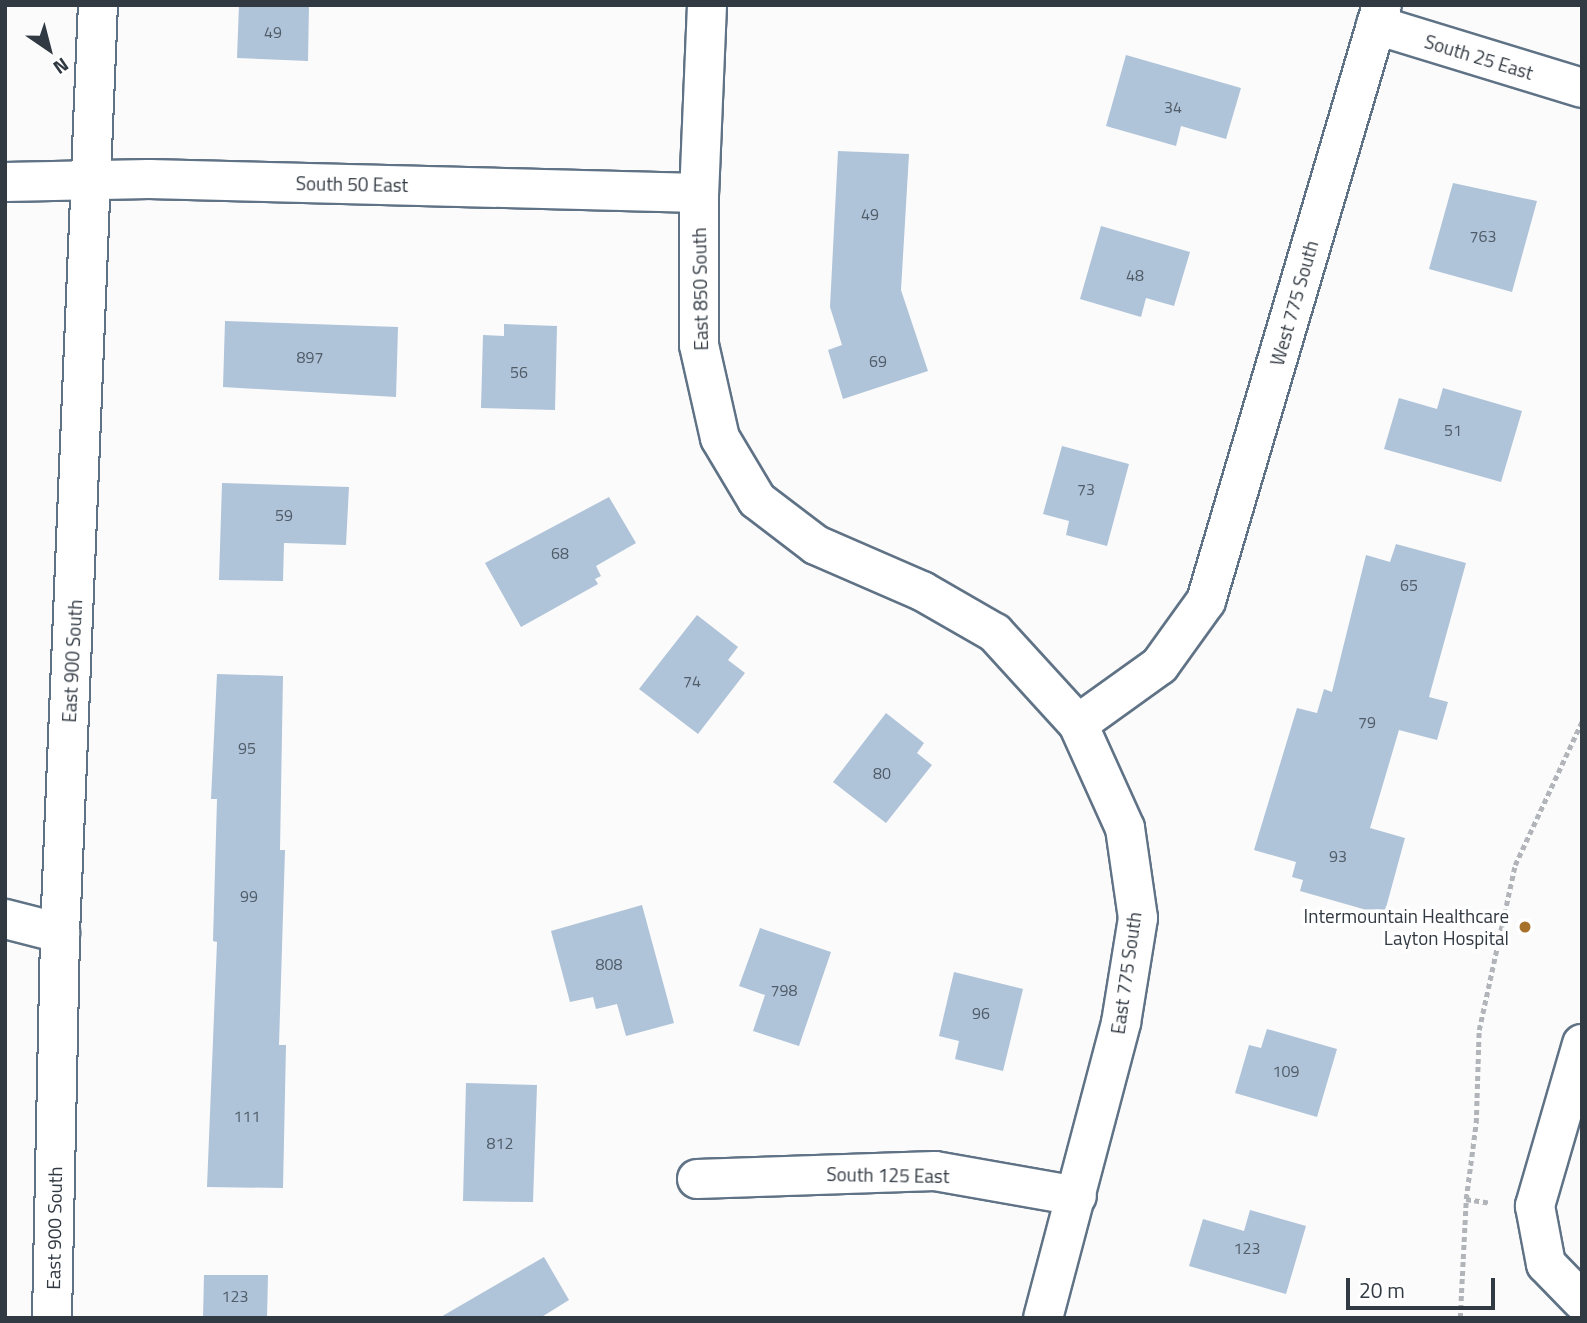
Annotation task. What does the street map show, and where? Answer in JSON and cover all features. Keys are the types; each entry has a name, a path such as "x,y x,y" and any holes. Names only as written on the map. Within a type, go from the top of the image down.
{"street":[{"name":"East 900 South","path":"52,1318 60,933 93,180 98,5"},
{"name":"East 850 South","path":"707,5 699,193 699,345 720,438 757,500 816,545 922,591 995,633 1078,724"},
{"name":"South 25 East","path":"1379,15 1582,88"},
{"name":"West 775 South","path":"1078,724 1160,665 1206,601 1379,15"},
{"name":"South 50 East","path":"5,182 93,180 699,193"},
{"name":"East 775 South","path":"1043,1318 1121,1023 1138,918 1125,828 1078,724"},
{"path":"5,919 60,933"},
{"path":"1582,1044 1535,1206 1546,1264 1582,1301"},
{"name":"South 125 East","path":"697,1179 934,1171 1077,1196"}],"path":[{"path":"1460,1318 1466,1199 1476,1123 1479,1030 1515,865 1582,721"},
{"path":"1466,1199 1496,1204"}],"building":[{"path":"239,5 309,5 308,61 237,58"},
{"path":"1126,55 1241,88 1226,139 1181,126 1176,146 1106,126"},
{"path":"838,151 909,154 901,290 928,371 843,399 828,350 842,345 830,307"},
{"path":"1453,183 1537,201 1512,292 1429,269"},
{"path":"1101,226 1190,252 1174,306 1146,298 1141,317 1080,299"},
{"path":"225,321 398,327 396,397 223,387"},
{"path":"504,324 557,326 555,410 481,408 483,335 504,336"},
{"path":"1443,388 1522,411 1501,482 1384,449 1399,398 1437,409"},
{"path":"1062,446 1129,464 1107,546 1066,535 1069,521 1043,514"},
{"path":"222,483 349,487 346,545 284,543 283,581 219,580"},
{"path":"609,497 636,543 596,566 601,576 595,579 598,584 521,627 485,563"},
{"path":"1396,544 1466,563 1429,697 1448,702 1437,740 1399,730 1370,828 1405,838 1384,915 1300,891 1303,880 1292,877 1296,862 1254,850 1297,708 1317,713 1324,689 1332,692 1366,555 1390,562"},
{"path":"697,615 738,647 728,660 745,673 698,734 639,689"},
{"path":"217,674 283,676 280,850 285,850 279,1045 286,1045 283,1188 207,1187 217,942 213,941 217,799 211,799"},
{"path":"886,713 924,743 917,753 932,765 886,823 833,782"},
{"path":"642,905 674,1023 626,1036 617,1004 596,1009 593,997 570,1002 551,931"},
{"path":"760,928 831,952 799,1046 753,1031 765,995 739,986"},
{"path":"954,972 1023,989 1003,1071 955,1059 959,1041 939,1036"},
{"path":"1267,1029 1337,1049 1317,1117 1235,1093 1249,1045 1261,1048"},
{"path":"466,1083 537,1085 533,1202 463,1201"},
{"path":"1250,1210 1306,1226 1286,1294 1189,1266 1203,1219 1244,1231"},
{"path":"544,1257 569,1300 540,1318 439,1318"},
{"path":"204,1275 268,1275 267,1318 203,1318"}],"place":[{"name":"Intermountain Healthcare Layton Hospital","path":"1525,927"}]}
